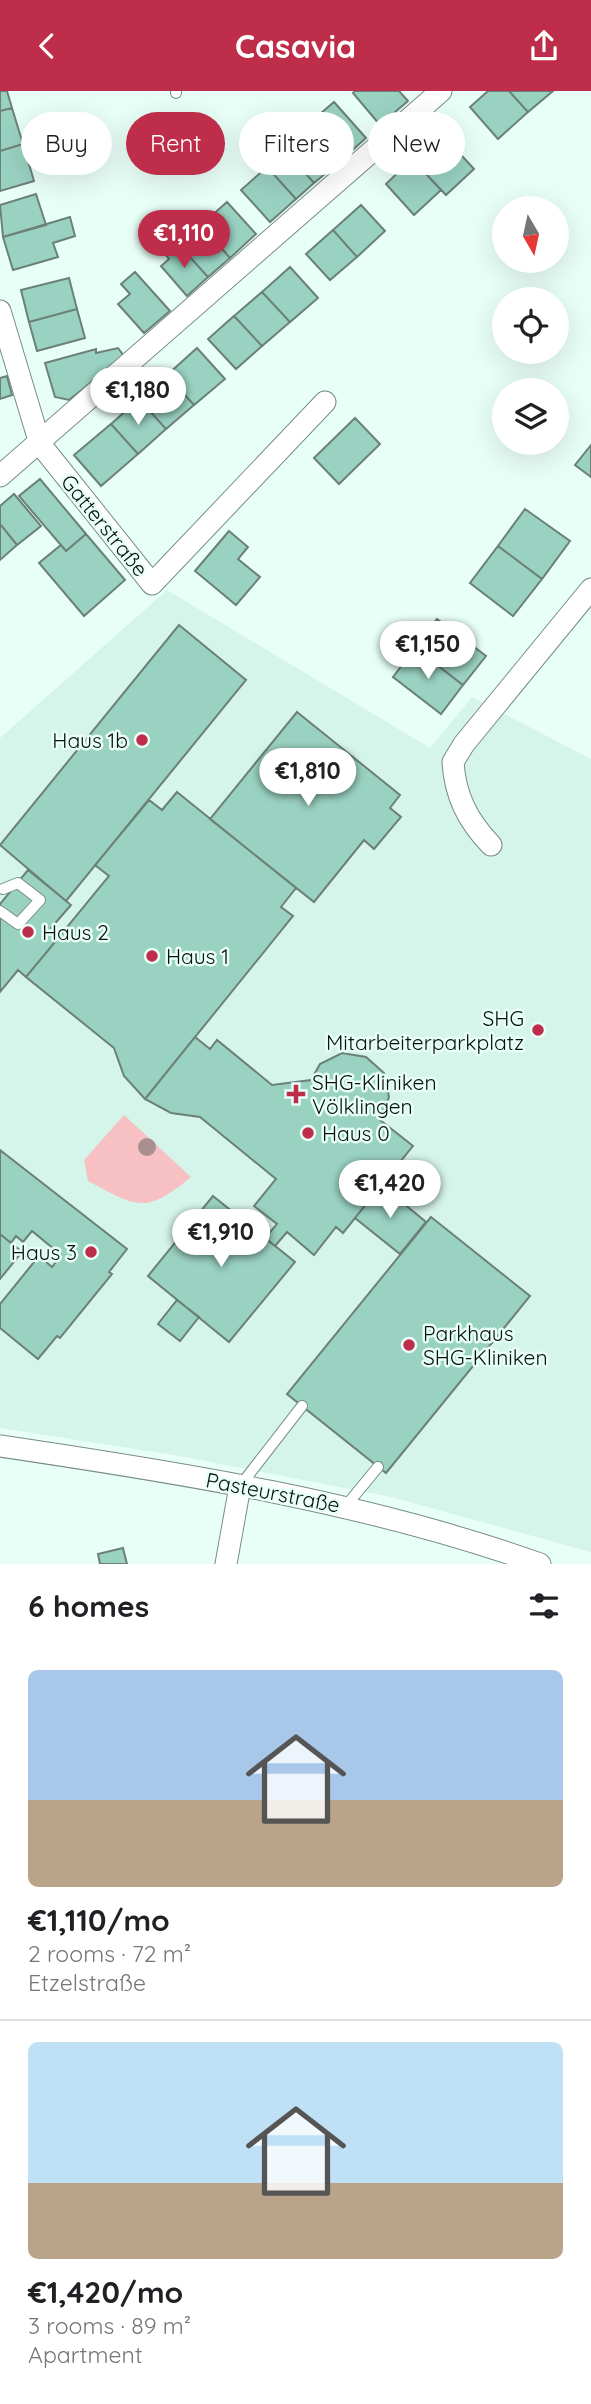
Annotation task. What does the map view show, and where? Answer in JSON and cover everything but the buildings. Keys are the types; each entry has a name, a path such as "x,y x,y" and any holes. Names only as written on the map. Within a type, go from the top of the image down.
{"street":[{"path":"0,476 40,445 441,91"},
{"name":"Gatterstraße","path":"0,311 40,445 152,584 325,402"},
{"path":"491,845 473,826 462,807 453,762 464,744 591,589"},
{"name":"Pasteurstraße","path":"0,1446 240,1486 345,1507 458,1535 540,1564"},
{"path":"226,1564 240,1486"}],"lane":[{"path":"0,905 1,888 18,883 40,900 18,925 0,911"},
{"path":"240,1486 302,1406"},
{"path":"345,1507 378,1467"}],"shaded area":[{"name":"SHG-Kliniken Völklingen","path":"167,590 430,748 472,697 591,759 591,1552 391,1497 174,1455 0,1428 0,738"},
{"path":"124,1115 191,1177 162,1197 141,1203 118,1197 88,1181 84,1160"}],"place":[{"name":"Haus 1b","path":"142,740"},
{"name":"Haus 2","path":"28,932"},
{"name":"Haus 1","path":"152,956"},
{"name":"SHG Mitarbeiterparkplatz","path":"538,1030"},
{"name":"SHG-Kliniken Völklingen","path":"296,1094"},
{"name":"Haus 0","path":"308,1133"},
{"name":"Haus 3","path":"91,1252"},
{"name":"Parkhaus SHG-Kliniken","path":"409,1345"}]}
